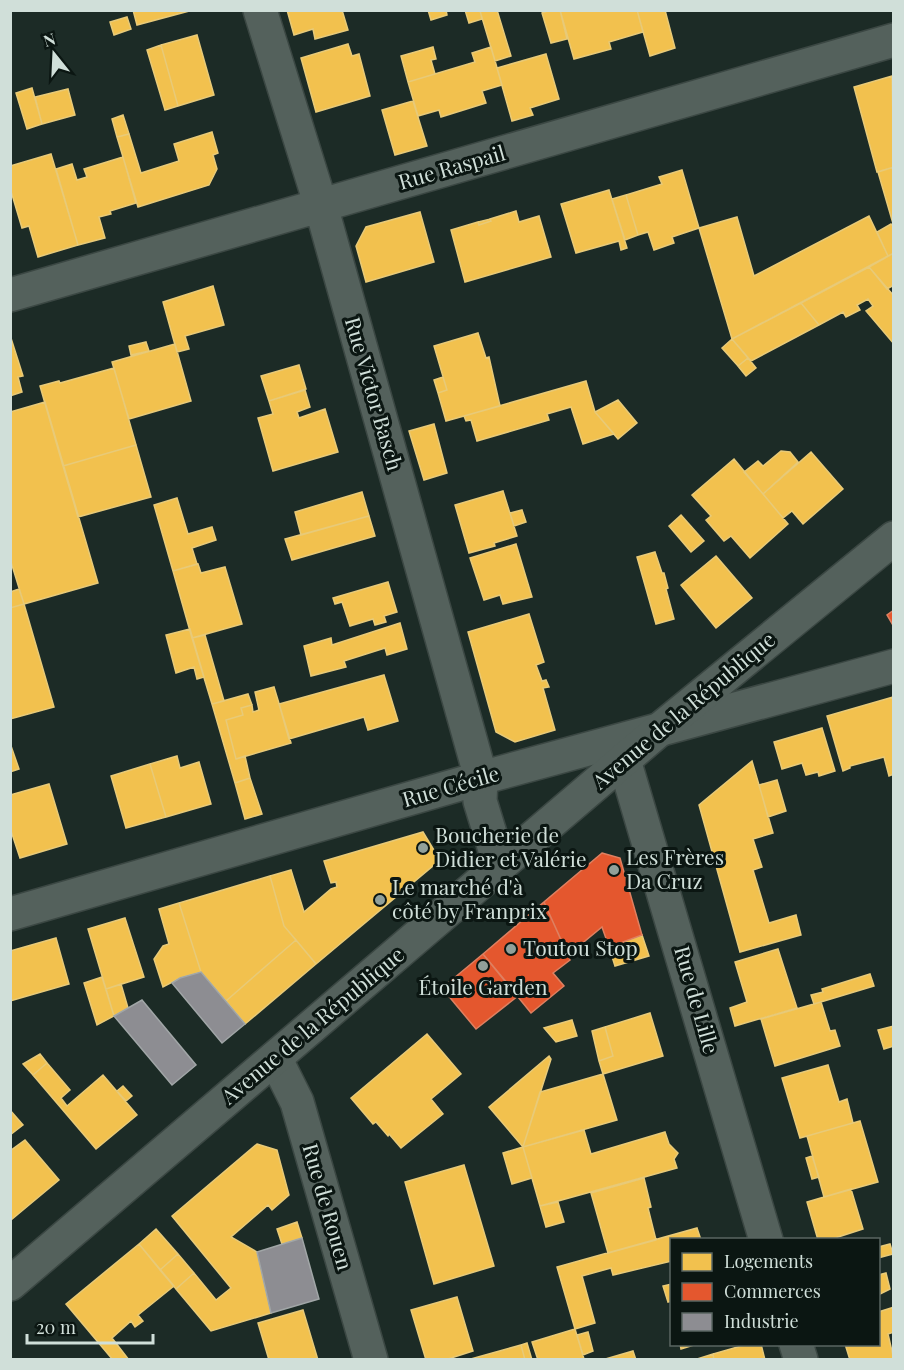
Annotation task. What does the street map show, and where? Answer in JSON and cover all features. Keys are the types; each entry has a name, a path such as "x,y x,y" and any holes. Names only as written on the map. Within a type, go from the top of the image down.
{"street":[{"name":"Rue Victor Basch","path":"260,10 321,206 481,778 480,801 500,866"},
{"name":"Rue Raspail","path":"10,295 894,40"},
{"name":"Avenue de la République","path":"10,1284 659,730 894,538"},
{"name":"Rue Cécile","path":"10,914 481,778 894,666"},
{"name":"Rue de Lille","path":"624,760 766,1238"},
{"name":"Rue de Rouen","path":"275,1058 297,1102 371,1359"}],"building: Logements":[{"path":"133,10 193,10 137,25"},
{"path":"287,10 342,10 348,30 315,39 313,29 294,35"},
{"path":"428,10 446,10 447,15 431,20"},
{"path":"465,10 480,10 482,19 469,23"},
{"path":"497,10 511,56 495,61 480,11"},
{"path":"560,10 567,39 551,43 542,13"},
{"path":"560,10 637,10 643,32 609,42 611,49 574,59"},
{"path":"637,10 665,10 675,48 650,56"},
{"path":"127,17 131,29 114,35 110,22"},
{"path":"197,35 214,95 178,106 161,45"},
{"path":"348,44 352,56 359,54 370,96 316,112 301,58"},
{"path":"161,45 178,106 165,110 147,50"},
{"path":"433,47 436,59 431,60 435,74 408,82 401,56"},
{"path":"491,47 502,85 482,91 486,103 441,117 439,110 418,116 408,82 475,62 472,53"},
{"path":"546,54 559,99 530,108 533,115 512,121 497,68"},
{"path":"892,76 894,167 877,172 854,87"},
{"path":"32,88 42,124 27,129 16,93"},
{"path":"68,89 75,115 42,124 35,97"},
{"path":"413,101 427,146 395,155 382,110"},
{"path":"123,115 129,134 117,137 112,119"},
{"path":"212,132 218,153 213,155 217,169 209,185 138,207 117,137 129,134 141,173 179,161 174,144"},
{"path":"51,154 78,245 38,257 29,226 22,228 10,188 10,166"},
{"path":"123,157 136,203 99,217 105,238 78,245 56,169 72,164 77,180 87,177 84,169"},
{"path":"894,167 894,227 878,172"},
{"path":"682,170 699,228 672,237 674,243 654,250 648,232 638,235 626,195 662,184 659,177"},
{"path":"609,190 627,248 621,250 619,241 576,253 561,204"},
{"path":"626,195 638,235 625,240 612,199"},
{"path":"516,211 519,222 539,216 551,257 465,282 451,230 478,222 479,225"},
{"path":"420,212 434,262 366,282 356,246 366,227"},
{"path":"869,216 888,256 732,339 699,228 737,217 754,276"},
{"path":"490,219 491,221 479,225 478,222"},
{"path":"891,224 894,227 894,253 888,256 877,232"},
{"path":"894,253 894,285 887,289 869,267"},
{"path":"869,267 894,296 894,344 866,311 873,306 868,299 857,305 860,310 846,317 843,312 819,325 801,303"},
{"path":"213,286 224,325 185,336 189,349 177,352 163,302"},
{"path":"801,303 819,325 751,361 732,339"},
{"path":"478,333 486,358 489,357 500,406 446,421 438,393 447,390 434,346"},
{"path":"10,335 23,376 18,377 22,392 10,396"},
{"path":"732,339 748,358 738,366 722,348"},
{"path":"146,342 149,351 131,355 129,346"},
{"path":"175,344 191,401 129,419 112,362"},
{"path":"748,358 756,368 746,376 738,366"},
{"path":"299,365 306,389 269,401 261,376"},
{"path":"114,368 136,445 63,466 40,386 59,381 60,383"},
{"path":"443,377 447,390 438,393 434,380"},
{"path":"586,381 595,412 614,434 583,444 571,407 547,414 549,420 477,441 471,420 466,421 464,416"},
{"path":"305,390 310,407 297,412 299,418 325,409 338,452 273,471 258,418 273,414 269,401"},
{"path":"618,400 637,423 618,439 595,412"},
{"path":"45,402 98,583 24,604 10,559 10,412"},
{"path":"434,424 447,473 424,480 409,431"},
{"path":"136,445 151,497 78,517 63,466"},
{"path":"781,451 790,452 798,462 763,494 744,472 758,461 763,466"},
{"path":"811,452 843,489 803,524 792,511 783,518 763,494"},
{"path":"734,459 788,524 750,558 731,536 724,541 706,520 711,516 692,495"},
{"path":"503,491 517,536 494,543 495,546 469,553 455,505"},
{"path":"362,492 369,516 301,535 295,512"},
{"path":"177,498 188,534 212,527 216,540 192,548 197,564 173,571 154,505"},
{"path":"522,510 526,522 514,526 510,513"},
{"path":"681,515 704,541 691,552 669,526"},
{"path":"369,516 375,536 292,560 285,539"},
{"path":"516,544 532,597 503,604 500,595 484,600 470,558"},
{"path":"655,552 662,573 664,573 674,619 656,624 637,557"},
{"path":"716,556 752,598 716,628 681,585"},
{"path":"198,564 201,573 225,567 242,624 192,638 173,571"},
{"path":"388,582 397,612 384,616 386,622 375,625 373,619 350,626 342,602 335,604 333,598"},
{"path":"19,589 24,604 10,608 10,592"},
{"path":"24,604 54,707 10,719 10,608"},
{"path":"529,614 544,662 536,665 542,681 546,680 549,687 543,688 555,730 515,742 496,732 468,632"},
{"path":"400,623 407,649 387,655 385,648 344,661 346,667 311,676 304,646 331,638 332,645"},
{"path":"190,629 204,677 197,679 194,667 176,673 166,635"},
{"path":"205,635 224,701 212,704 192,638"},
{"path":"384,675 398,721 368,730 364,717 289,739 279,704"},
{"path":"274,687 291,743 236,759 226,720 243,715 241,708 252,705 253,712 259,710 255,692"},
{"path":"248,694 252,705 241,708 243,715 226,720 236,759 245,756 250,778 235,783 212,704"},
{"path":"893,697 894,774 889,776 884,757 850,766 843,771 827,716"},
{"path":"822,728 835,771 819,776 818,772 806,775 802,763 782,769 774,742"},
{"path":"10,743 19,769 10,772"},
{"path":"177,756 180,768 199,762 211,804 166,817 150,764"},
{"path":"752,761 773,833 753,839 762,867 753,870 769,923 796,915 801,935 740,952 699,805"},
{"path":"150,764 166,817 126,828 111,776"},
{"path":"250,778 262,814 245,819 235,783"},
{"path":"777,780 786,811 768,817 759,785"},
{"path":"49,784 67,844 20,858 10,828 10,795"},
{"path":"423,832 440,860 316,964 284,926 270,876 291,870 304,912 331,889 337,887 336,882 331,883 324,861"},
{"path":"270,876 284,926 296,940 226,1001 201,972 179,903"},
{"path":"179,903 201,972 180,978 163,987 154,959 163,946 169,944 159,909"},
{"path":"125,918 144,977 106,989 88,929"},
{"path":"642,935 649,956 615,966 609,947 619,943 620,947 624,946 623,942"},
{"path":"56,938 69,984 10,1001 10,951"},
{"path":"296,940 316,964 245,1024 226,1001"},
{"path":"778,949 797,1008 735,1026 730,1008 747,1002 735,962"},
{"path":"870,974 874,986 814,1004 811,995 823,992 822,989"},
{"path":"102,977 114,1016 97,1025 84,983"},
{"path":"121,984 128,1008 114,1016 106,989"},
{"path":"821,1002 830,1031 835,1030 840,1046 775,1066 761,1019"},
{"path":"650,1013 663,1056 603,1074 599,1061 613,1056 605,1027"},
{"path":"572,1020 577,1036 556,1042 544,1028"},
{"path":"894,1026 894,1046 884,1049 878,1030"},
{"path":"605,1027 613,1056 599,1061 592,1031"},
{"path":"427,1034 461,1074 431,1099 443,1114 401,1148 376,1122 373,1124 351,1098"},
{"path":"40,1054 47,1063 33,1075 23,1064"},
{"path":"549,1056 551,1059 523,1147 489,1107"},
{"path":"47,1063 70,1090 61,1098 67,1106 103,1075 137,1115 96,1149 33,1075"},
{"path":"828,1065 839,1102 847,1099 853,1123 800,1138 782,1078"},
{"path":"603,1074 617,1120 523,1147 540,1092"},
{"path":"123,1086 132,1096 126,1101 117,1091"},
{"path":"10,1110 23,1125 10,1135"},
{"path":"860,1121 878,1182 824,1197 807,1136"},
{"path":"584,1130 591,1154 665,1132 669,1144 678,1153 674,1159 677,1168 540,1206 523,1147"},
{"path":"25,1140 59,1180 11,1220 10,1151"},
{"path":"257,1144 277,1150 289,1195 272,1210 268,1205 231,1237 257,1252 271,1313 211,1331 176,1289 194,1273 216,1300 231,1288 172,1216"},
{"path":"523,1147 532,1178 512,1184 503,1153"},
{"path":"812,1156 819,1177 812,1179 806,1158"},
{"path":"464,1165 494,1266 434,1284 405,1182"},
{"path":"644,1178 656,1240 608,1253 591,1193"},
{"path":"851,1189 863,1229 835,1238 817,1238 807,1202"},
{"path":"558,1202 564,1222 546,1227 540,1206"},
{"path":"297,1222 302,1238 282,1244 277,1229"},
{"path":"697,1228 700,1238 670,1238 670,1261 613,1275 611,1268 582,1276 595,1323 575,1329 557,1267"},
{"path":"156,1229 178,1254 160,1270 139,1244"},
{"path":"139,1244 174,1286 138,1315 143,1321 135,1327 131,1321 112,1338 129,1360 113,1360 66,1304"},
{"path":"890,1244 893,1254 880,1257 880,1246"},
{"path":"178,1254 194,1273 176,1289 160,1270"},
{"path":"886,1273 890,1289 880,1294 880,1274"},
{"path":"670,1284 670,1302 668,1302 663,1286"},
{"path":"457,1297 473,1351 445,1360 426,1360 411,1310"},
{"path":"894,1307 894,1332 888,1334 894,1360 850,1360 846,1346 880,1346 880,1311"},
{"path":"303,1310 318,1360 269,1360 258,1323"},
{"path":"575,1329 584,1359 538,1360 532,1342"},
{"path":"588,1332 593,1351 583,1355 577,1335"},
{"path":"527,1343 532,1360 525,1360 521,1345"},
{"path":"521,1345 525,1360 470,1360 471,1359"},
{"path":"741,1346 762,1346 765,1360 714,1360 713,1354"},
{"path":"633,1351 636,1360 602,1360"},
{"path":"713,1354 714,1360 694,1360"}],"building: Commerces":[{"path":"894,610 894,627 887,615"},
{"path":"602,853 620,858 642,935 623,942 624,946 620,947 619,943 609,947 602,927 568,955 544,902"},
{"path":"544,902 570,960 553,973 564,986 531,1013 483,954"},
{"path":"483,954 518,996 476,1029 442,988"}],"building: Industrie":[{"path":"201,972 245,1024 222,1043 172,983 180,978"},
{"path":"142,1000 196,1065 172,1085 114,1016"},
{"path":"302,1238 319,1299 271,1313 257,1252"}],"place":[{"name":"Boucherie de Didier et Valérie","path":"423,848"},
{"name":"Les Frères Da Cruz","path":"614,870"},
{"name":"Le marché d'à côté by Franprix","path":"380,900"},
{"name":"Toutou Stop","path":"511,949"},
{"name":"Étoile Garden","path":"483,966"}]}
